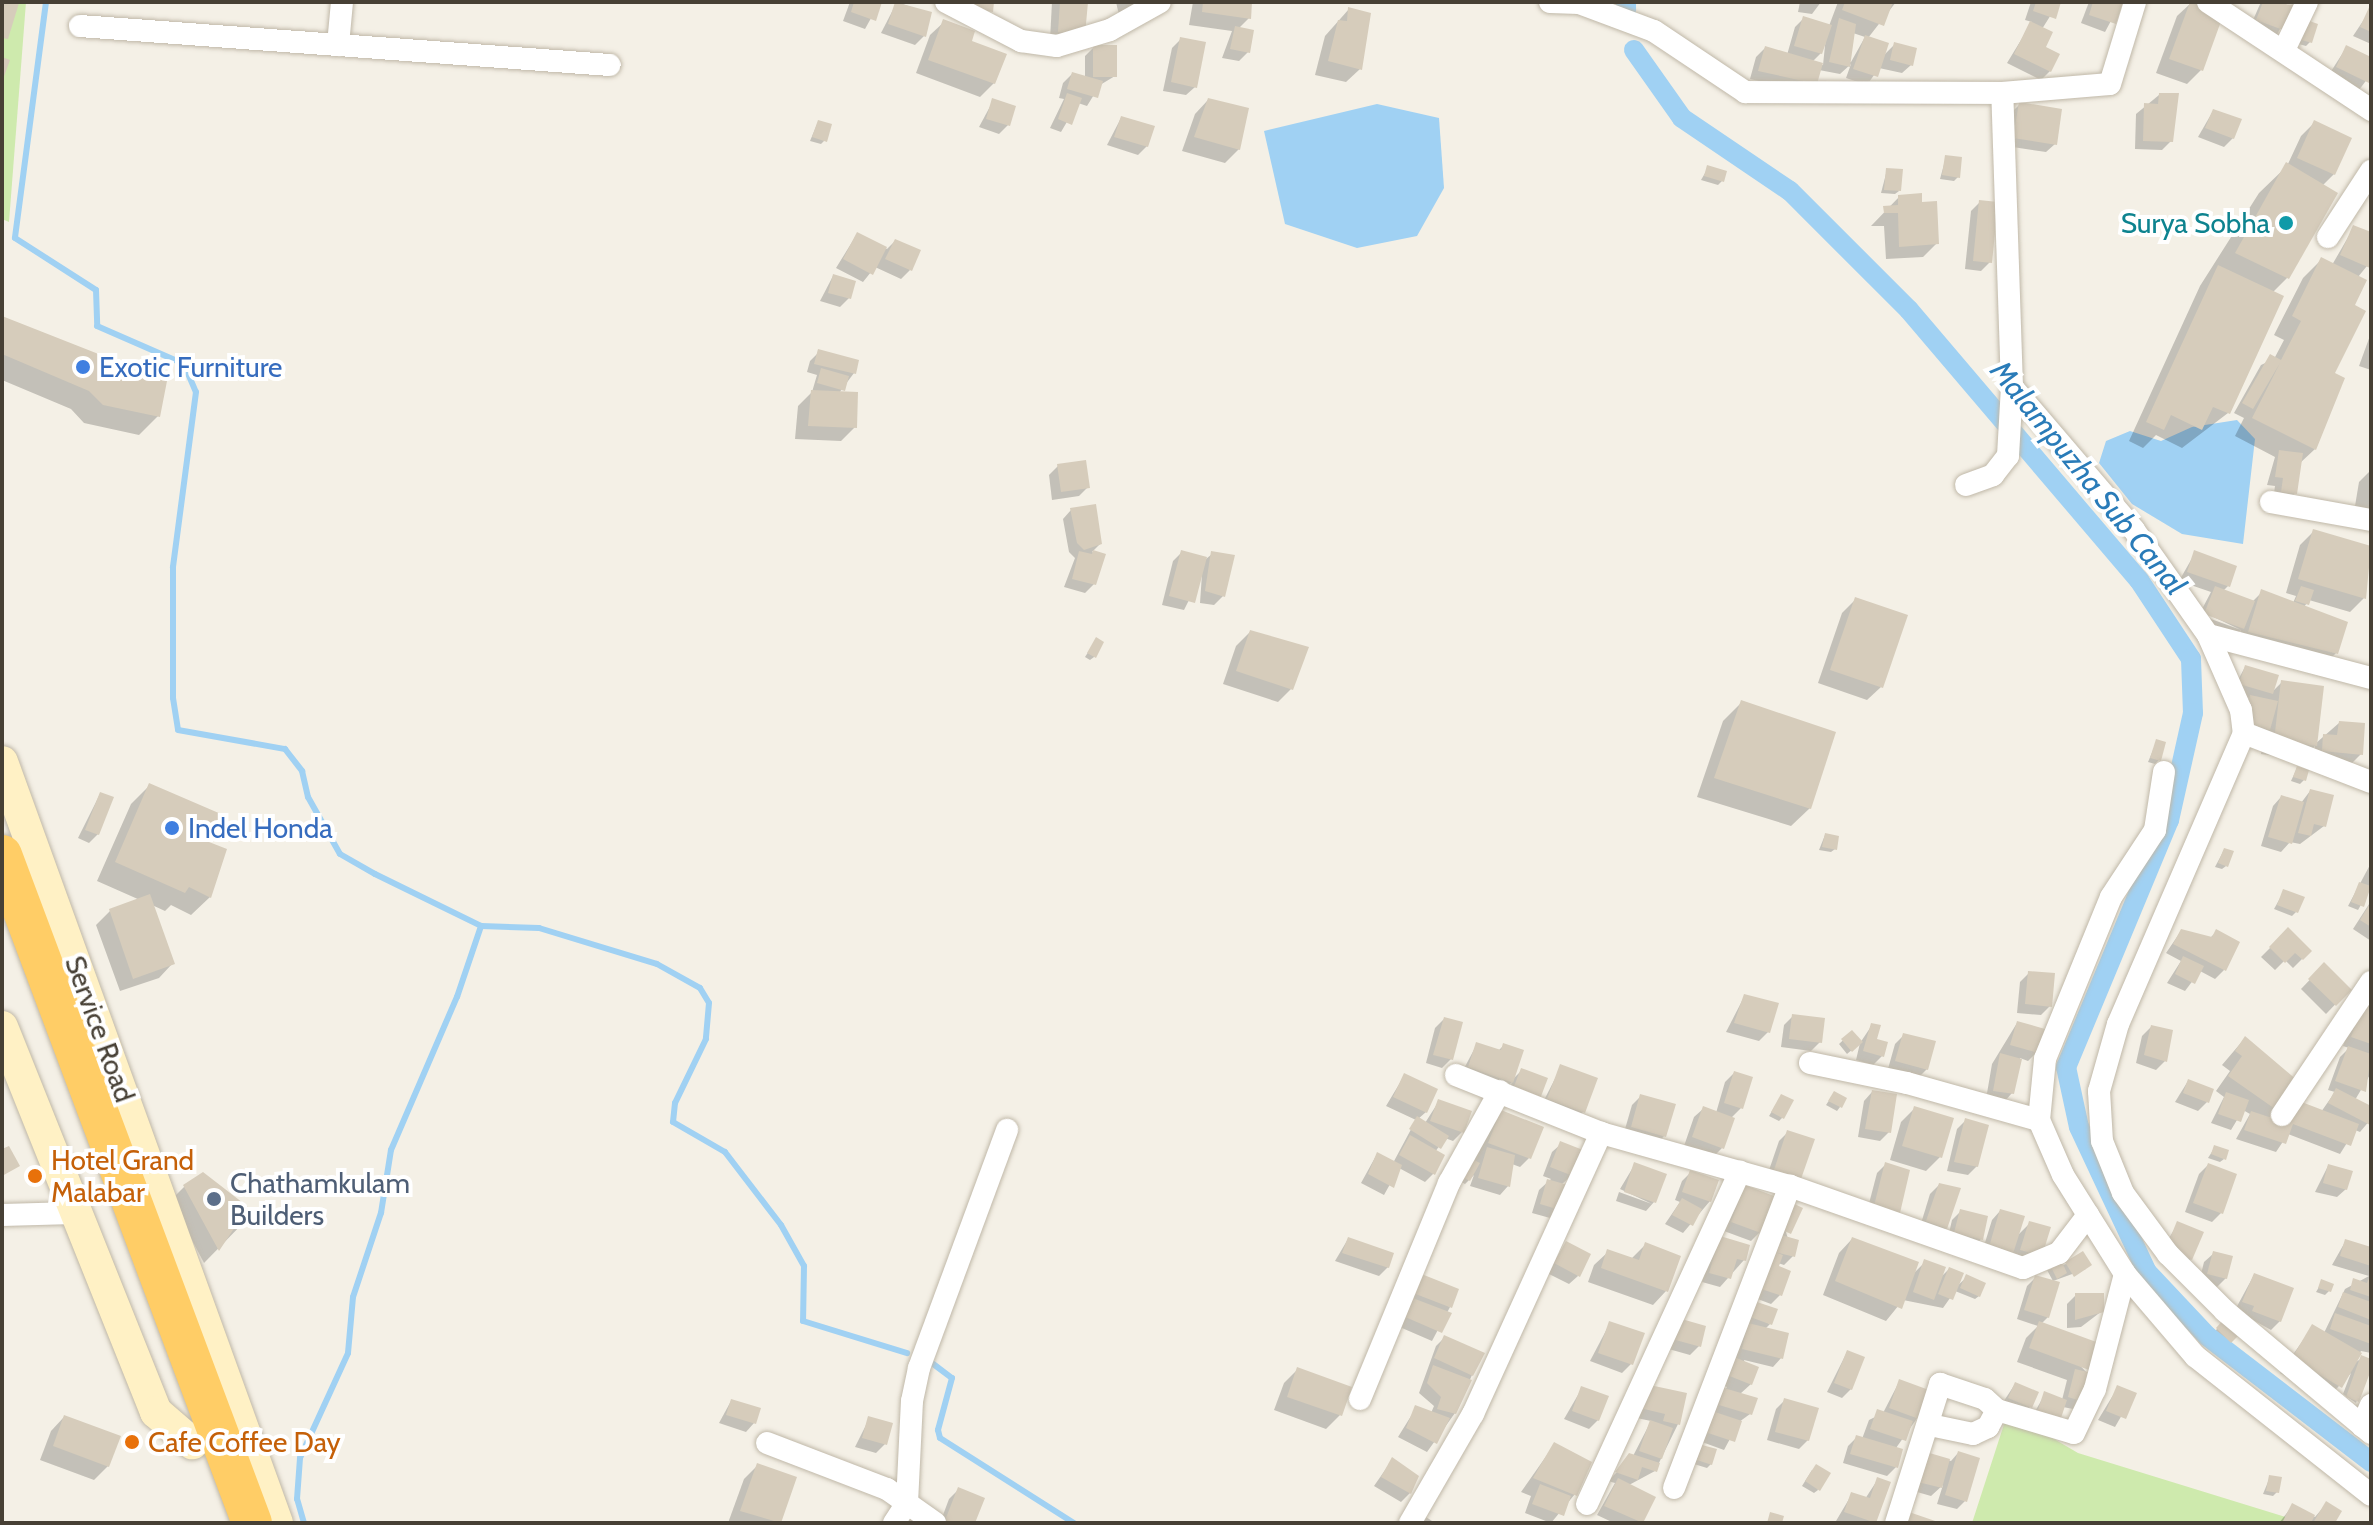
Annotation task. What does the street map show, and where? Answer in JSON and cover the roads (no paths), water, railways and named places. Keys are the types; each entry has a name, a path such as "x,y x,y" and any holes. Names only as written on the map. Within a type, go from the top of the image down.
{"highway":[{"path":"2,855 252,1523"},
{"path":"2,927 222,1523"}],"street":[{"path":"338,45 342,2"},
{"path":"946,2 1021,41 1057,46 1110,30 1160,2"},
{"path":"1550,2 1579,3 1654,31 1745,92 2002,93 2110,84 2135,2"},
{"path":"2208,2 2285,48 2371,110"},
{"path":"2285,48 2307,2"},
{"path":"80,26 610,65"},
{"path":"1966,485 1993,475 2008,456 2012,387 2002,93"},
{"path":"2328,237 2371,171"},
{"path":"2012,387 2134,530 2208,635 2241,710 2244,733 2118,1024 2099,1091 2102,1141 2123,1193 2168,1254 2225,1311 2368,1421"},
{"path":"2271,502 2371,520"},
{"path":"2208,635 2371,678"},
{"path":"2244,733 2371,782"},
{"name":"Service Road","path":"2,762 277,1523"},
{"path":"2164,772 2155,830 2111,897 2045,1059 2039,1120 2063,1175 2125,1274 2195,1356 2371,1495"},
{"path":"2282,1115 2371,982"},
{"path":"4,1041 156,1412 192,1443"},
{"path":"1810,1063 1907,1083 2039,1120"},
{"path":"1456,1075 1601,1133 1790,1186 2023,1268 2059,1253 2088,1215"},
{"path":"1360,1399 1449,1183 1500,1091"},
{"path":"894,1523 907,1503 912,1401 919,1368 1007,1130"},
{"path":"1410,1523 1473,1414 1601,1133"},
{"path":"1587,1504 1740,1171"},
{"path":"1674,1488 1790,1186"},
{"path":"2,1215 74,1213"},
{"path":"1896,1523 1907,1475 1930,1425 1940,1384 1985,1399 1997,1410 2074,1433 2095,1389 2125,1274"},
{"path":"1930,1425 1973,1434 1988,1427 1997,1410"},
{"path":"767,1443 887,1489 935,1523"}],"water":[{"path":"1377,104 1439,118 1444,188 1417,236 1357,248 1285,224 1264,131"},
{"path":"2237,420 2255,439 2243,544 2182,534 2132,504 2099,463 2106,441 2130,431 2161,441 2192,427"}],"waterway":[{"path":"46,2 15,238 96,290 97,326 184,364 196,392 173,567 173,698 178,730 285,749 302,771 308,797 340,854 375,874 481,926 539,928 657,964 700,988 709,1003 706,1039 675,1103 673,1122 725,1152 781,1225 804,1266 803,1321 907,1353"},
{"name":"Malampuzha Sub Canal","path":"1626,2 1626,11"},
{"name":"Malampuzha Sub Canal","path":"1634,50 1682,118 1790,191 1909,310 2139,580 2191,659 2193,713 2169,820 2066,1067 2079,1127 2147,1272 2207,1336 2371,1462"},
{"path":"304,1523 297,1499 300,1458 348,1353 353,1297 381,1213 391,1150 457,997 481,926"},
{"path":"928,1360 952,1378 938,1430 940,1438 1074,1523"}],"place":[{"name":"Surya Sobha","path":"2286,223"},
{"name":"Exotic Furniture","path":"83,367"},
{"name":"Indel Honda","path":"172,828"},
{"name":"Hotel Grand Malabar","path":"35,1176"},
{"name":"Chathamkulam Builders","path":"214,1199"},
{"name":"Cafe Coffee Day","path":"132,1442"}]}
